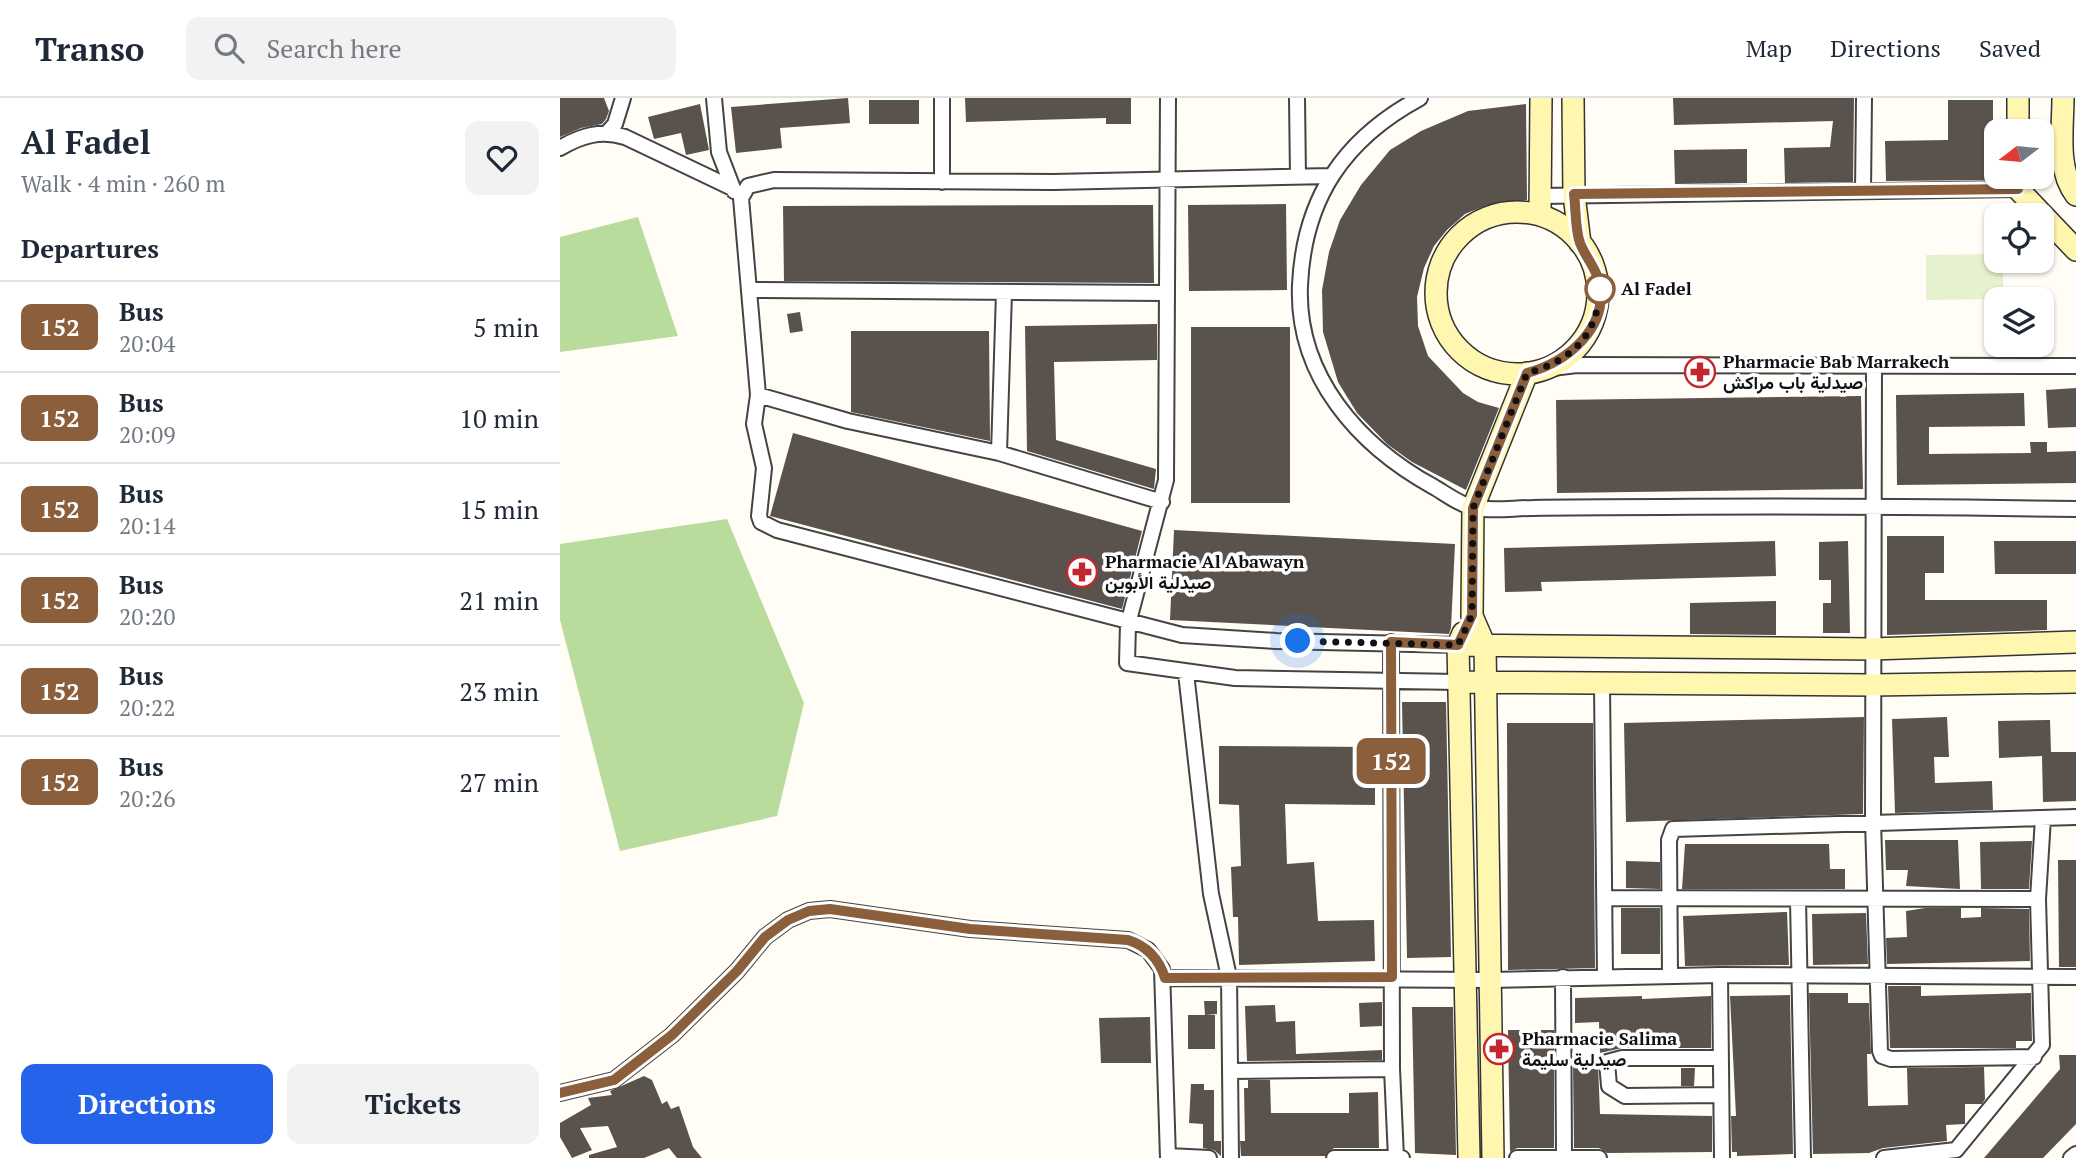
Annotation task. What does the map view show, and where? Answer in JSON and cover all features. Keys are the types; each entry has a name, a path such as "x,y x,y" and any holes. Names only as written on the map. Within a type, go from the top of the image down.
{"street":[{"path":"608,132 615,124 623,98"},
{"path":"714,98 719,152 736,193 749,290 758,395 754,424 764,468 759,516 761,522 777,530 1128,624 1182,635 1225,639 1485,646 1872,649 2076,642"},
{"path":"942,98 942,182"},
{"path":"1168,98 1165,293 1168,443 1162,502 1128,624 1126,663 1186,673 1276,680 1602,685 2076,682"},
{"path":"1297,98 1298,177"},
{"path":"1420,98 1370,130 1330,176 1314,212 1301,257 1299,300 1303,333 1320,376 1350,423 1380,454 1414,476 1473,508 1872,506 2076,509"},
{"path":"1493,1158 1485,646 1472,615 1473,508 1536,371 1571,353 1595,321 1600,306 1599,284 1591,261 1580,243 1540,204 1541,98"},
{"path":"1573,98 1574,194 1580,243"},
{"path":"1863,191 1864,98"},
{"path":"2018,98 2018,119"},
{"path":"2063,98 2063,165 2066,178 2076,195"},
{"path":"560,148 594,134 608,132 625,137 736,193"},
{"path":"736,193 748,186 774,180 942,182 1330,176"},
{"path":"1984,185 1863,191 1574,194 1477,223 1450,247 1437,280 1439,316 1456,347 1485,368 1502,373 1577,365 2076,366"},
{"path":"2023,189 2076,250"},
{"path":"749,290 1165,293"},
{"path":"999,453 1004,292"},
{"path":"1874,364 1873,821 1880,1051 1886,1058 2034,1057"},
{"path":"758,395 848,421 999,453 1162,502"},
{"path":"1469,1158 1458,645 1472,615"},
{"path":"1391,642 1392,1069 1396,1158"},
{"path":"1186,673 1203,834 1216,920 1229,977 1231,1158"},
{"path":"1602,685 1605,977"},
{"path":"1670,976 1669,840 1673,829 2076,817"},
{"path":"1884,1158 1956,1150 2034,1057 2043,1035 2038,899 2043,818"},
{"path":"1604,898 1670,896 2038,899"},
{"path":"1798,899 1803,1158"},
{"path":"560,1093 614,1080 672,1035 737,971 765,937 788,920 809,911 830,909 970,929 1128,940 1148,950 1159,963 1165,978 1168,1157 1209,1158"},
{"path":"1165,978 1392,977 1489,980 1720,975 2076,977"},
{"path":"1720,975 1721,1158"},
{"path":"1563,977 1564,1157"},
{"path":"1719,1058 1622,1058 1607,1062 1609,1086 1625,1096 1719,1095"},
{"path":"1232,1071 1392,1069"},
{"path":"2071,1158 2076,1154"},
{"path":"1334,1158 1402,1158"},
{"path":"1517,1158 1599,1158"}],"green space":[{"path":"638,217 678,336 560,352 560,237"},
{"path":"1984,254 1984,273 2003,273 2003,287 1984,287 1984,299 1926,300 1926,255"},
{"path":"727,519 804,703 777,816 620,851 560,620 560,544"}],"building":[{"path":"560,98 604,98 609,111 602,124 581,128 560,137"},
{"path":"848,98 850,123 780,128 782,148 736,153 731,107"},
{"path":"965,98 1131,98 1131,124 1106,124 1106,118 966,122"},
{"path":"1673,98 1854,98 1853,182 1785,183 1784,148 1830,147 1833,121 1674,125"},
{"path":"869,100 919,100 919,124 869,124"},
{"path":"1948,100 1993,100 1993,119 1984,119 1984,180 1886,181 1885,141 1948,140"},
{"path":"700,104 709,150 686,155 681,133 654,139 648,117"},
{"path":"1526,104 1527,200 1487,205 1465,214 1434,246 1424,268 1417,297 1418,326 1428,356 1463,393 1478,402 1499,408 1466,490 1412,462 1387,444 1357,413 1338,382 1323,332 1322,290 1329,252 1340,220 1361,185 1390,150 1421,131 1468,111"},
{"path":"1747,149 1747,183 1675,184 1674,150"},
{"path":"1286,204 1287,290 1189,291 1188,205"},
{"path":"1153,205 1154,283 784,281 783,206"},
{"path":"800,312 803,331 790,333 787,314"},
{"path":"1157,324 1157,360 1054,362 1056,440 1156,469 1154,489 1027,451 1025,326"},
{"path":"1191,327 1290,327 1290,503 1191,503"},
{"path":"851,331 989,331 990,441 851,412"},
{"path":"2076,388 2076,427 2048,428 2046,390"},
{"path":"2024,393 2025,426 1929,427 1929,454 2031,453 2030,442 2047,442 2047,452 2076,451 2076,483 1897,485 1896,395"},
{"path":"1861,396 1863,489 1557,493 1556,400"},
{"path":"793,433 1142,531 1122,609 770,516"},
{"path":"1174,530 1455,544 1449,634 1170,620"},
{"path":"1887,536 1944,536 1944,573 1925,573 1925,600 2047,600 2047,630 1887,635"},
{"path":"1775,541 1776,576 1541,582 1542,591 1505,592 1504,548"},
{"path":"1848,541 1850,633 1823,633 1823,603 1831,603 1831,580 1819,580 1819,542"},
{"path":"1994,541 2076,541 2076,574 1995,574"},
{"path":"1776,601 1776,635 1690,634 1690,603"},
{"path":"1402,702 1446,702 1451,957 1407,958"},
{"path":"1864,717 1863,814 1626,822 1624,723"},
{"path":"1947,717 1949,757 1934,757 1935,783 1992,781 1993,810 1895,813 1892,719"},
{"path":"2050,720 2051,752 2076,752 2076,801 2043,802 2042,756 1999,758 1998,721"},
{"path":"1507,723 1593,723 1595,968 1508,970"},
{"path":"1219,746 1375,747 1375,805 1285,804 1287,864 1314,862 1318,921 1374,920 1375,961 1239,965 1238,917 1233,917 1231,867 1241,866 1239,805 1219,804"},
{"path":"1885,840 1958,840 1960,889 1906,886 1908,870 1886,870"},
{"path":"2032,841 2029,889 1981,889 1980,842"},
{"path":"1685,844 1829,844 1830,869 1845,869 1845,889 1682,889"},
{"path":"2058,860 2076,860 2076,967 2059,967"},
{"path":"1626,861 1660,862 1660,889 1626,888"},
{"path":"1621,908 1660,908 1660,954 1621,954"},
{"path":"1961,908 1961,918 1981,917 1981,908 2029,909 2030,961 1887,964 1886,938 1907,937 1906,911"},
{"path":"1787,912 1789,965 1685,966 1683,916"},
{"path":"1866,913 1868,964 1813,965 1812,914"},
{"path":"1888,986 1921,986 1921,996 2031,993 2032,1041 2016,1041 2016,1048 1890,1048"},
{"path":"1809,993 1848,993 1848,1003 1869,1003 1871,1054 1867,1054 1868,1106 1908,1105 1907,1068 1984,1067 1985,1099 1982,1104 1965,1104 1965,1124 1946,1125 1947,1141 1883,1148 1869,1153 1813,1154"},
{"path":"1790,995 1793,1154 1737,1156 1737,1152 1732,1152 1731,1116 1736,1116 1730,996"},
{"path":"1642,996 1642,999 1711,996 1711,1048 1622,1048 1600,1053 1599,1022 1575,1023 1575,998"},
{"path":"1204,1001 1217,1001 1217,1014 1206,1015 1215,1015 1215,1049 1188,1049 1188,1015 1205,1015"},
{"path":"1382,1002 1382,1026 1360,1027 1359,1003"},
{"path":"1275,1005 1276,1022 1295,1021 1296,1054 1382,1050 1382,1060 1247,1061 1245,1006"},
{"path":"1412,1007 1453,1007 1456,1155 1415,1153"},
{"path":"1150,1017 1151,1063 1101,1063 1099,1018"},
{"path":"1508,1030 1554,1030 1554,1148 1517,1148 1510,1152"},
{"path":"2059,1055 2076,1055 2076,1124 2043,1158 1984,1158 2060,1069"},
{"path":"1573,1064 1598,1064 1600,1114 1712,1116 1712,1152 1607,1153 1599,1148 1574,1148"},
{"path":"1681,1068 1695,1068 1694,1086 1681,1086"},
{"path":"644,1076 652,1080 662,1104 667,1101 671,1109 679,1106 693,1147 702,1158 677,1158 669,1148 644,1158 589,1158 589,1155 617,1147 608,1126 580,1128 592,1150 572,1158 560,1137 560,1123 591,1105 588,1098 612,1095 610,1091"},
{"path":"1248,1080 1270,1080 1271,1113 1349,1113 1349,1093 1378,1092 1379,1148 1334,1148 1325,1156 1241,1156 1240,1141 1245,1141 1244,1088 1248,1088"},
{"path":"1191,1084 1204,1084 1204,1090 1214,1090 1214,1141 1221,1141 1221,1156 1214,1150 1203,1148 1203,1124 1189,1123"}],"bus line":[{"name":"152","path":"560,1093 614,1080 672,1035 737,971 765,937 788,920 809,911 830,909 970,929 1128,940 1139,943 1148,950 1159,963 1165,978 1392,977 1391,642 1458,645 1472,615 1473,508 1527,373 1552,366 1571,353 1595,321 1600,306 1599,284 1591,261 1580,243 1574,194 2018,189"}],"place":[{"name":"Al Fadel","path":"1600,289"},
{"name":"Pharmacie Bab Marrakech صيدلية باب مراكش","path":"1700,372"},
{"name":"Pharmacie Al Abawayn صيدلية الأبوين","path":"1082,572"},
{"name":"Pharmacie Salima صيدلية سليمة","path":"1499,1049"}],"route":[{"path":"1298,641 1458,645 1472,615 1473,508 1527,373 1552,366 1571,353 1585,337 1600,306 1599,284 1600,289"}]}
